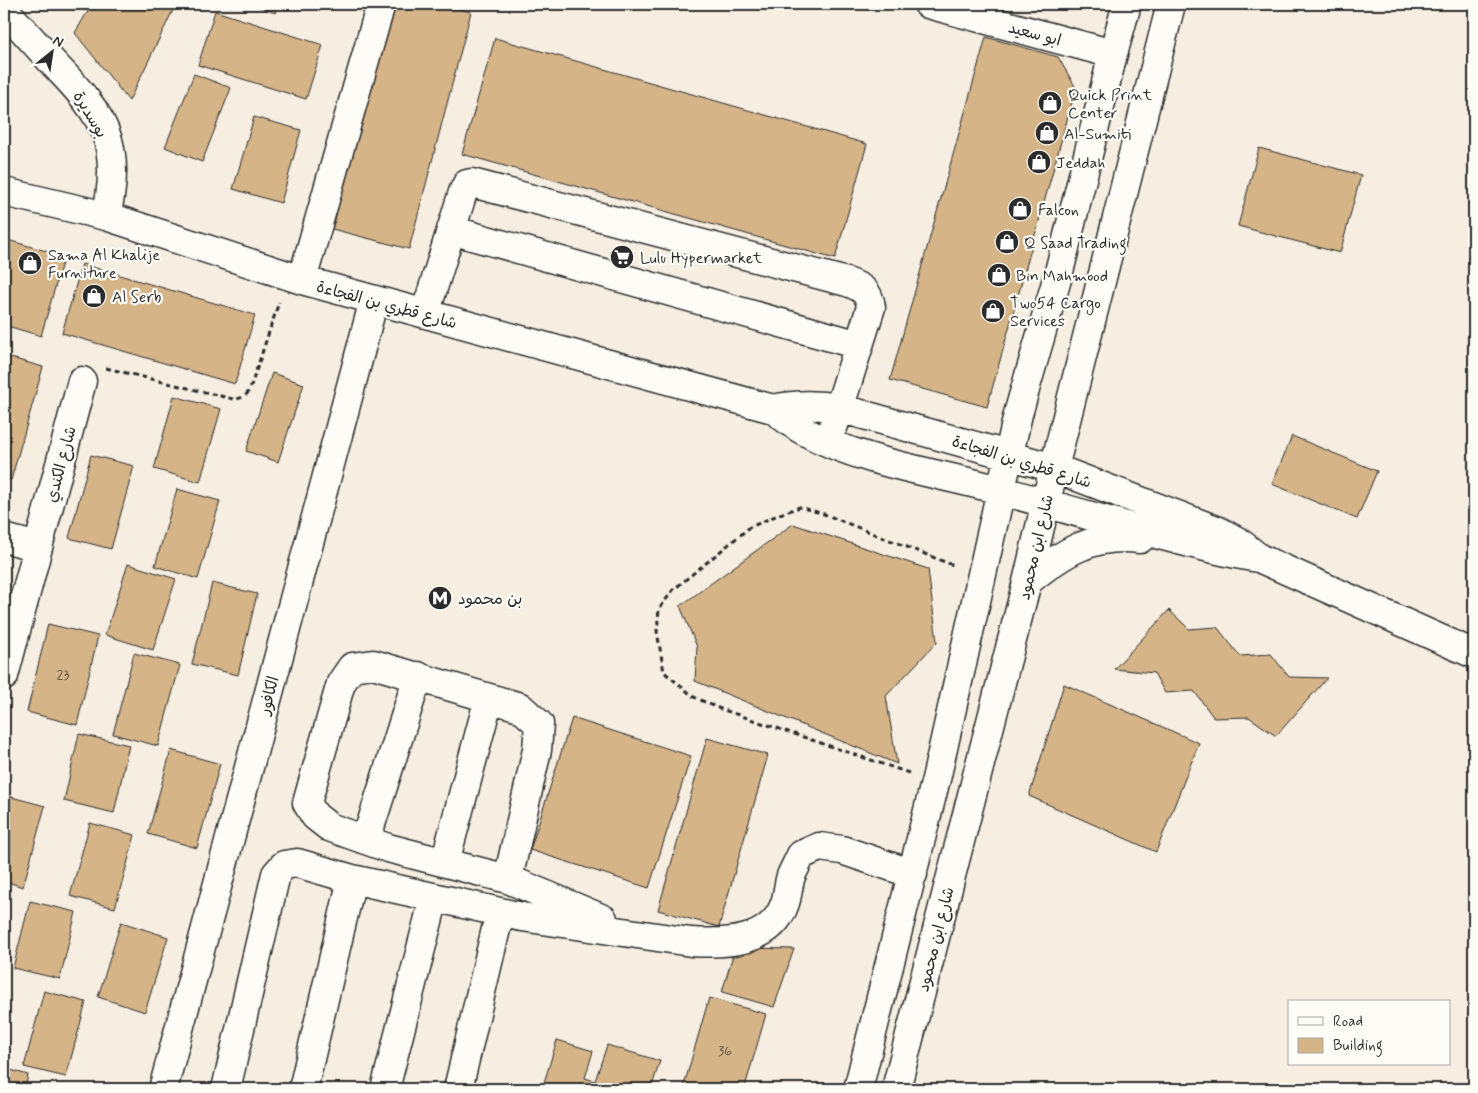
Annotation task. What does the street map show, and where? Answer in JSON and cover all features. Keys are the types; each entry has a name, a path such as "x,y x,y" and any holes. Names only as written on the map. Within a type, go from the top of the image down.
{"street":[{"path":"295,278 381,4"},
{"name":"ابو سعيد","path":"928,4 1113,54"},
{"path":"858,1089 914,874 1018,414 1059,272 1127,4"},
{"name":"شارع ابن محمود","path":"896,1089 1027,582 1045,503 1171,4"},
{"name":"بوسديرة","path":"4,9 79,91 98,118 108,141 112,171 110,199 106,216"},
{"path":"425,314 463,192 468,184 472,183 847,282 865,290 870,297 871,307 829,443"},
{"name":"شارع قطري بن الفجاءة","path":"4,192 106,216 295,278 773,409 802,430 829,443 874,458 1000,490 1241,556 1259,558"},
{"path":"452,230 859,345"},
{"name":"الكافور","path":"162,1089 374,300"},
{"name":"شارع الكندي","path":"4,676 82,381"},
{"name":"شارع قطري بن الفجاءة","path":"773,409 789,406 820,405 840,408 1054,468 1219,531 1239,542 1259,558 1474,654"},
{"path":"1027,582 1053,561 1073,549 1094,541 1121,537 1199,545"},
{"path":"4,538 38,547"},
{"path":"508,879 537,750 539,724 520,707 373,664 352,666 341,683 307,803 314,816 329,827 377,844 508,879 636,934"},
{"path":"303,1089 377,844 418,676"},
{"path":"445,862 489,698"},
{"path":"226,1089 276,874 284,865 297,863 365,882 500,912 636,934 710,943 733,942 763,932 778,918 785,904 791,877 801,855 819,847 842,850 914,874"},
{"path":"385,1089 434,898"},
{"path":"458,1089 500,912"}],"path":[{"path":"82,381 87,371 93,365 233,399 240,399 247,395 295,278"},
{"path":"935,782 718,708 694,697 664,672 657,630 659,608 673,590 750,527 800,507 824,514 982,577"}],"building":[{"path":"92,4 176,4 129,101 75,33"},
{"path":"253,4 278,4 275,13"},
{"path":"391,4 441,4 471,12 409,249 332,229"},
{"path":"215,11 323,45 306,99 198,65"},
{"path":"986,37 1058,57 1076,88 987,407 890,380"},
{"path":"495,38 867,144 835,259 462,154"},
{"path":"194,74 231,88 202,162 165,147"},
{"path":"254,117 301,130 281,203 233,189"},
{"path":"1259,148 1361,175 1340,253 1238,226"},
{"path":"4,239 64,256 41,336 4,325"},
{"path":"82,264 255,315 235,384 62,333"},
{"path":"4,356 43,367 11,480 4,478"},
{"path":"272,373 304,384 278,462 246,451"},
{"path":"174,396 221,409 200,482 154,469"},
{"path":"1292,436 1377,471 1357,519 1272,484"},
{"path":"91,455 134,466 111,549 69,538"},
{"path":"177,489 220,501 198,579 155,566"},
{"path":"793,524 928,569 937,642 886,696 897,764 695,681 697,647 680,606"},
{"path":"128,564 176,579 153,650 105,635"},
{"path":"212,583 257,594 238,675 192,664"},
{"path":"1169,610 1189,629 1217,627 1240,656 1271,654 1289,677 1327,678 1276,736 1249,717 1214,718 1194,691 1165,693 1154,673 1114,669"},
{"path":"48,624 98,636 77,725 27,712"},
{"path":"134,653 180,665 158,746 113,734"},
{"path":"1064,684 1199,743 1156,852 1029,796"},
{"path":"572,718 691,756 649,888 530,850"},
{"path":"79,734 129,745 114,813 64,801"},
{"path":"707,738 768,755 719,927 658,910"},
{"path":"171,750 220,764 197,848 148,834"},
{"path":"4,795 45,806 23,887 4,881"},
{"path":"90,823 135,835 115,908 70,896"},
{"path":"30,901 76,912 60,979 13,968"},
{"path":"121,922 168,937 145,1012 98,997"},
{"path":"735,948 794,949 774,1007 722,992"},
{"path":"44,991 86,1002 66,1077 24,1067"},
{"path":"709,998 766,1014 745,1087 753,1089 683,1089"},
{"path":"557,1040 593,1051 585,1078 595,1081 607,1045 660,1061 651,1089 542,1089"},
{"path":"4,1068 28,1075 25,1089 4,1089"}],"place":[{"name":"Quick Print Center","path":"1050,103"},
{"name":"Al-Sumiti","path":"1047,133"},
{"name":"Jeddah","path":"1039,162"},
{"name":"Falcon","path":"1020,209"},
{"name":"Q Saad Trading","path":"1007,242"},
{"name":"Lulu Hypermarket","path":"622,257"},
{"name":"Sama Al Khalije Furniture","path":"30,263"},
{"name":"Bin Mahmood","path":"999,275"},
{"name":"Al Serb","path":"94,296"},
{"name":"Two54 Cargo Services","path":"993,311"},
{"name":"بن محمود","path":"440,598"}]}
